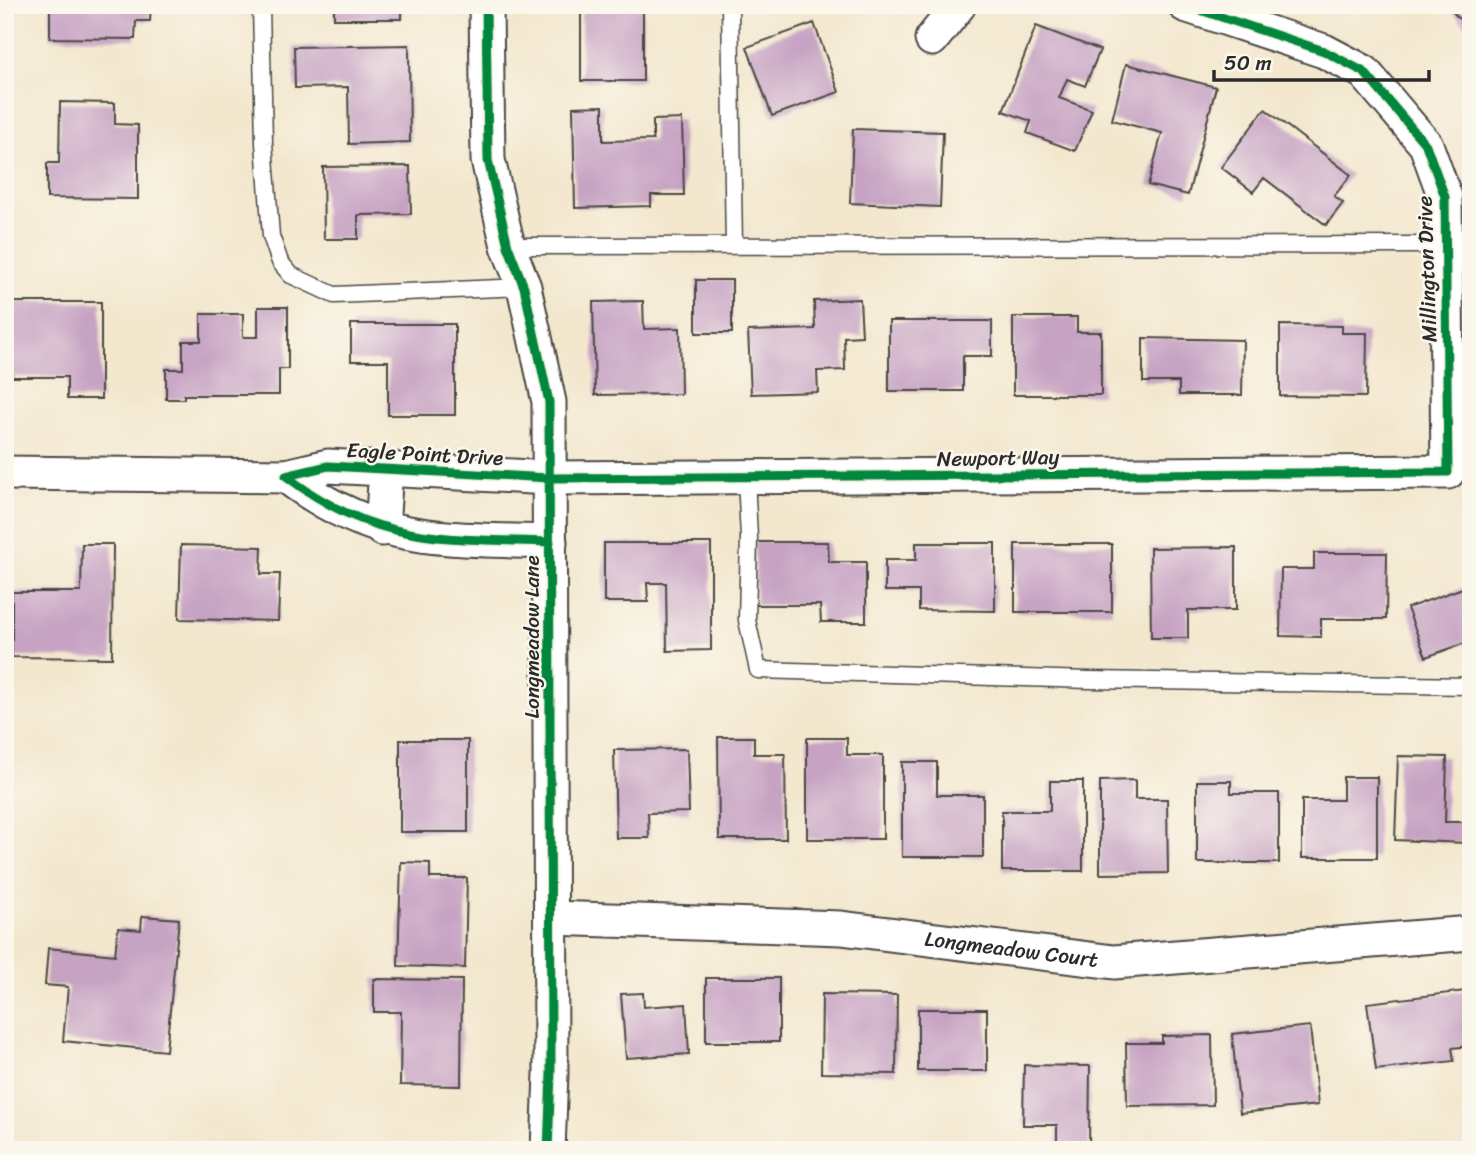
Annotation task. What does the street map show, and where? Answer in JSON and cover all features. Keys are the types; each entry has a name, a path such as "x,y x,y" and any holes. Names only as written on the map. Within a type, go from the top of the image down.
{"street":[{"name":"Longmeadow Lane","path":"486,5 488,160 508,246 524,287 549,402 551,918 548,1150"},
{"path":"932,39 959,5"},
{"name":"Millington Drive","path":"1185,5 1324,51 1364,72 1426,145 1446,197 1454,414 1447,472"},
{"name":"Eagle Point Drive","path":"5,473 286,476 328,466 549,478"},
{"path":"382,529 386,469"},
{"name":"Newport Way","path":"549,478 1447,472"},
{"path":"286,476 320,502 382,529 423,538 550,542"},
{"name":"Longmeadow Court","path":"551,918 841,928 1114,962 1471,933"}],"lane":[{"path":"261,5 264,143 271,236 280,262 290,275 334,295 524,287"},
{"path":"730,5 734,246"},
{"path":"508,246 1447,245"},
{"path":"746,478 749,537 747,620 758,670 1090,680 1471,686"}],"building":[{"path":"50,5 151,5 150,21 136,21 135,39 50,38"},
{"path":"334,5 402,5 402,19 334,19"},
{"path":"581,5 643,5 643,81 581,81"},
{"path":"1446,5 1471,5 1471,22 1466,26"},
{"path":"814,23 839,92 772,116 747,47"},
{"path":"1036,26 1100,50 1085,86 1067,79 1059,98 1092,110 1075,151 1027,133 1031,121 1003,111"},
{"path":"409,45 410,142 349,144 348,87 295,88 294,47"},
{"path":"1126,64 1216,87 1188,195 1148,185 1162,133 1112,120"},
{"path":"60,102 115,103 115,124 138,125 138,199 47,198 47,163 59,163"},
{"path":"603,106 603,141 653,140 653,120 682,119 684,195 651,195 651,206 575,208 573,107"},
{"path":"1265,109 1351,175 1334,196 1343,203 1326,225 1264,178 1253,192 1221,167"},
{"path":"853,129 943,132 940,207 850,203"},
{"path":"410,166 411,214 358,215 358,239 324,239 323,167"},
{"path":"696,280 732,280 732,333 696,333"},
{"path":"860,299 862,336 844,337 845,370 817,371 818,392 751,394 748,331 815,329 814,301"},
{"path":"643,301 644,329 680,328 681,394 595,395 593,302"},
{"path":"12,302 101,302 101,399 67,399 67,377 12,377"},
{"path":"258,307 288,307 288,369 279,369 279,395 184,395 184,399 166,399 166,369 183,369 183,341 201,341 201,314 243,314 243,337 258,337"},
{"path":"1013,317 1077,317 1077,332 1101,332 1101,395 1013,395"},
{"path":"889,321 992,321 992,356 963,356 963,391 889,391"},
{"path":"351,324 455,324 455,415 388,415 388,361 351,361"},
{"path":"1280,325 1342,326 1342,333 1367,333 1366,397 1280,396"},
{"path":"1143,338 1243,340 1242,395 1179,395 1179,382 1143,382"},
{"path":"755,542 828,542 829,562 866,562 866,622 821,622 820,605 756,605"},
{"path":"604,543 711,543 711,650 667,651 666,583 647,583 648,602 604,602"},
{"path":"916,543 995,543 995,611 919,610 919,591 885,591 885,560 916,560"},
{"path":"82,544 113,544 112,658 12,657 12,592 81,592"},
{"path":"1015,544 1112,544 1112,612 1015,612"},
{"path":"181,545 262,547 261,574 280,574 278,621 179,619"},
{"path":"1236,547 1236,610 1188,610 1188,638 1151,638 1150,548"},
{"path":"1314,553 1387,553 1386,619 1321,619 1321,637 1280,636 1281,569 1314,569"},
{"path":"1471,585 1471,641 1426,657 1407,608"},
{"path":"718,737 754,737 754,754 785,754 786,839 719,839"},
{"path":"807,738 847,738 847,755 883,755 883,839 807,839"},
{"path":"400,740 468,740 468,832 400,832"},
{"path":"687,749 689,812 648,813 649,838 616,838 614,750"},
{"path":"1398,756 1447,757 1445,822 1466,822 1466,843 1395,840"},
{"path":"902,762 937,762 937,795 983,795 983,857 902,857"},
{"path":"1343,777 1377,777 1377,858 1302,858 1302,800 1343,800"},
{"path":"1135,780 1135,799 1167,799 1168,873 1100,874 1100,781"},
{"path":"1050,781 1083,781 1083,871 1002,871 1002,811 1050,811"},
{"path":"1197,781 1231,781 1231,793 1279,793 1279,863 1197,863"},
{"path":"401,862 430,863 430,878 467,878 465,968 398,966"},
{"path":"142,916 179,919 166,1051 63,1041 68,987 45,985 48,948 115,955 118,928 141,930"},
{"path":"706,978 779,978 779,1042 706,1042"},
{"path":"374,979 462,980 461,1086 400,1085 401,1012 374,1012"},
{"path":"1465,991 1471,1046 1452,1048 1454,1061 1376,1070 1367,1003"},
{"path":"643,993 644,1007 686,1004 689,1054 626,1058 621,994"},
{"path":"822,994 897,995 896,1074 821,1073"},
{"path":"918,1009 987,1009 987,1071 918,1071"},
{"path":"1310,1026 1318,1105 1240,1113 1232,1034"},
{"path":"1212,1035 1213,1105 1127,1106 1126,1043 1162,1043 1162,1036"},
{"path":"1024,1065 1090,1066 1089,1150 1057,1150 1057,1125 1023,1125"}],"cycle path":[{"path":"486,5 488,160 508,246 524,287 549,402 551,1073 548,1150"},
{"path":"550,542 443,538 381,526 350,515 286,476 328,466 549,478 1448,472 1445,197 1426,145 1364,72 1324,51 1185,5"}]}
